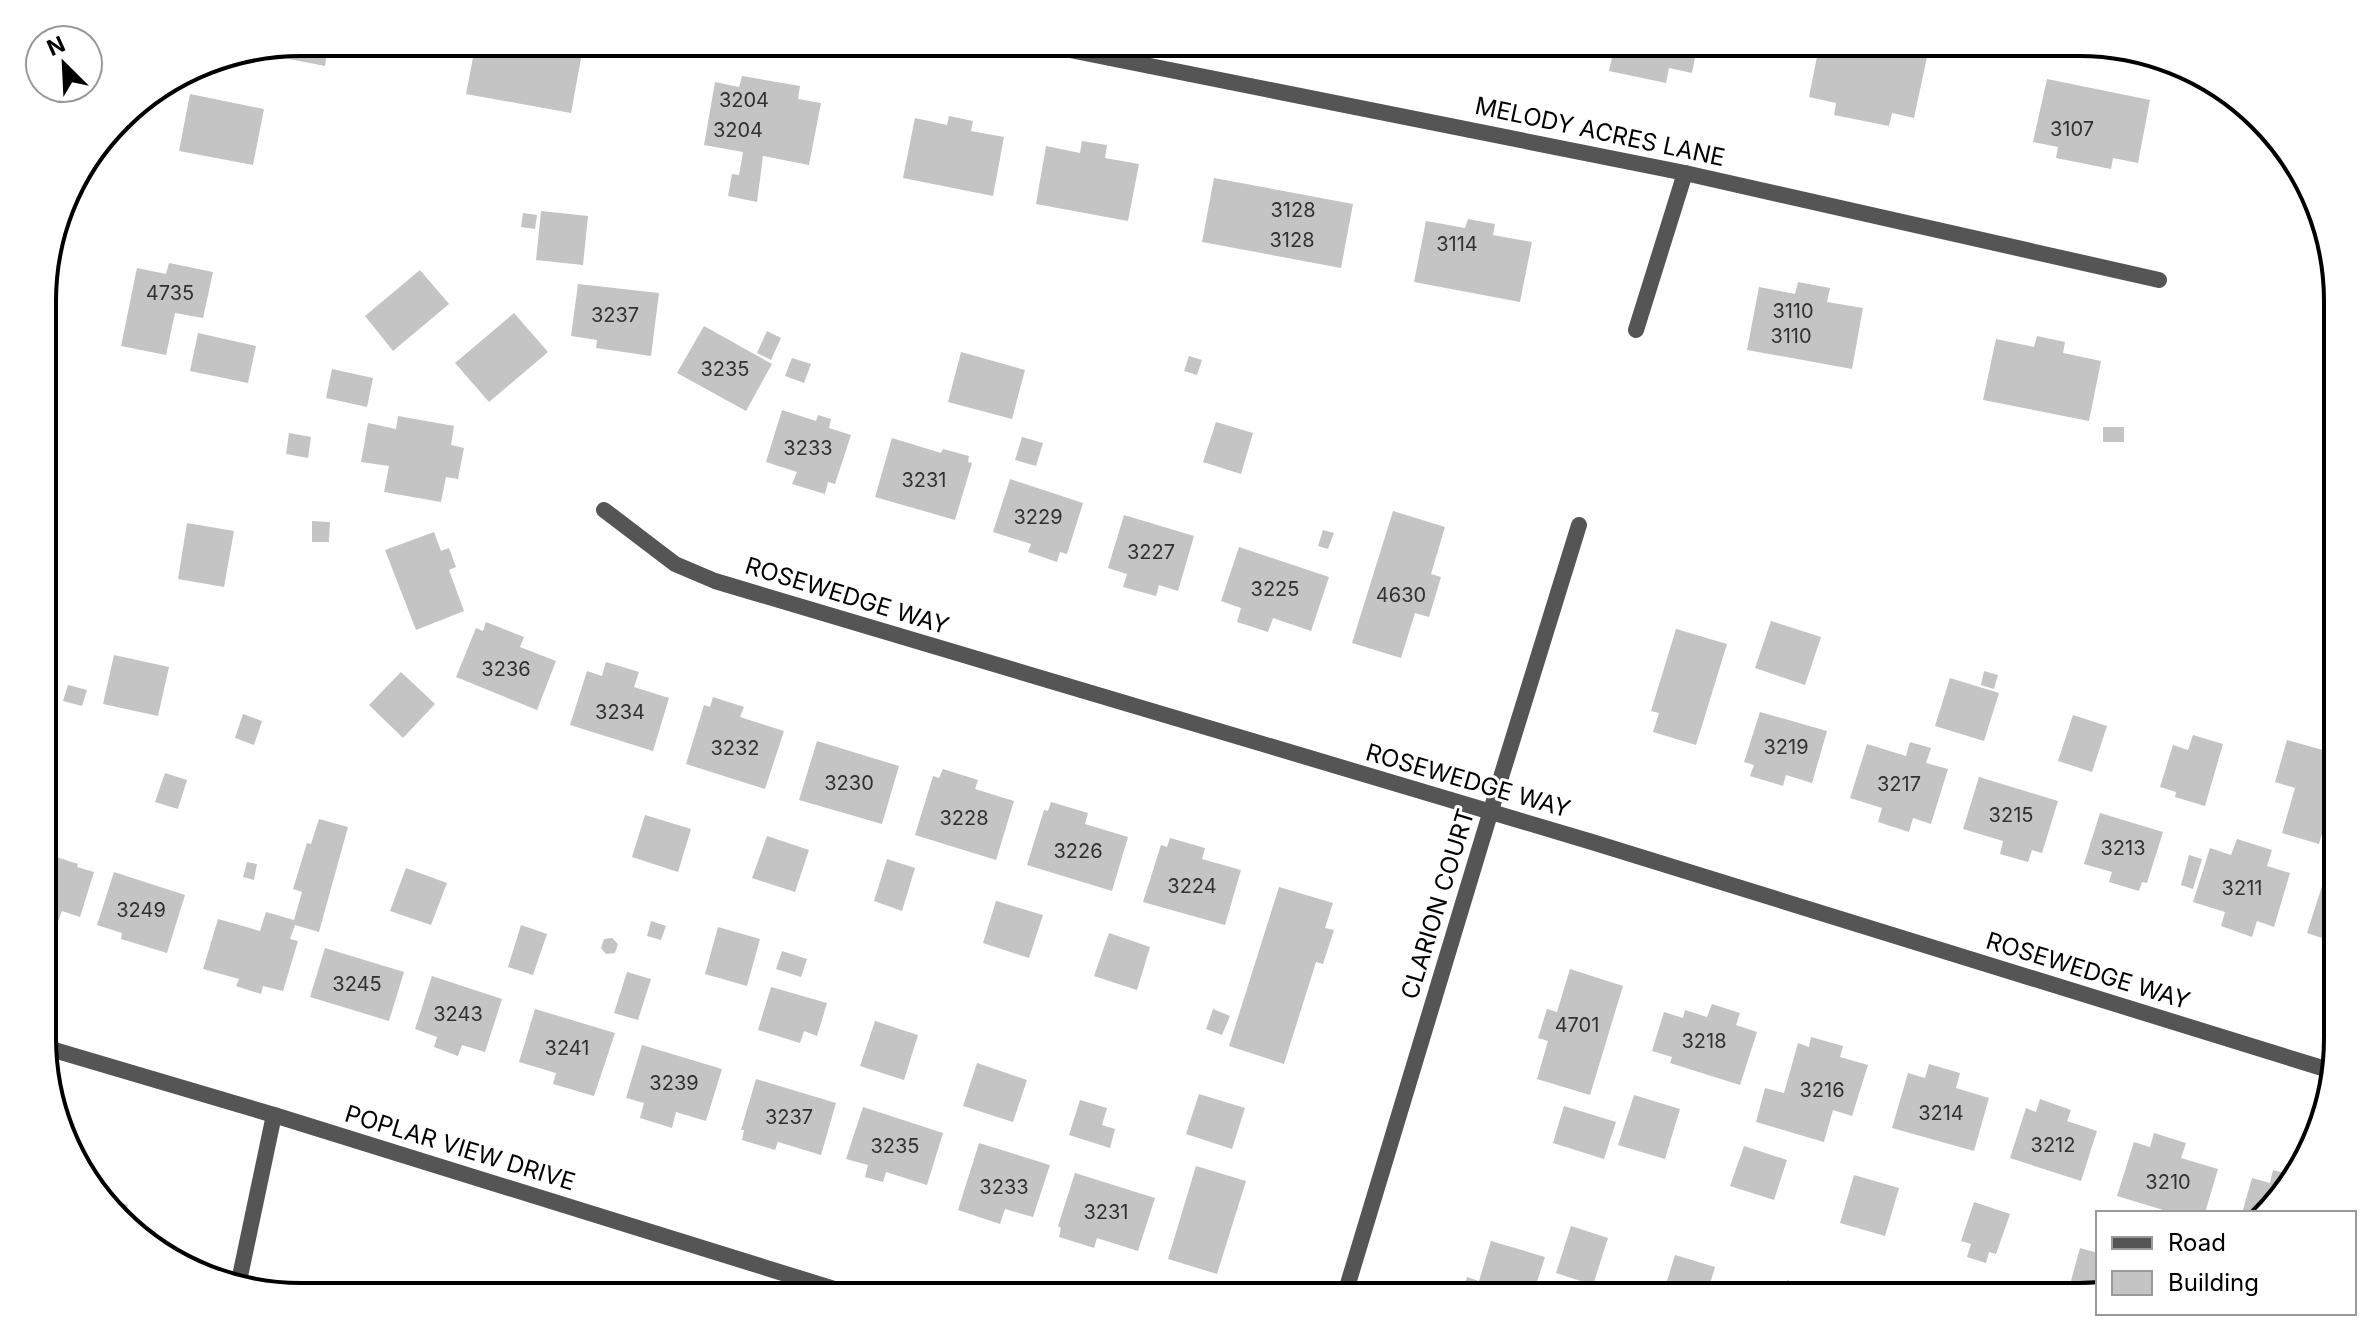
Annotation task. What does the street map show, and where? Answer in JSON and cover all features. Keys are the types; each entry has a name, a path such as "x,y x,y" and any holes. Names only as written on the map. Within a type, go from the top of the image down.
{"street":[{"name":"MELODY ACRES LANE","path":"1100,56 1685,173 2159,280"},
{"path":"1636,330 1685,173"},
{"name":"ROSEWEDGE WAY","path":"604,510 675,564 715,581 1623,852 2321,1068"},
{"name":"CLARION COURT","path":"1348,1282 1579,525"},
{"name":"POPLAR VIEW DRIVE","path":"57,1051 814,1283"},
{"path":"240,1275 274,1115"}],"building":[{"path":"327,56 325,66 280,57"},
{"path":"473,56 581,56 571,113 466,94"},
{"path":"1608,56 1695,56 1692,73 1669,68 1666,83 1609,71 1612,57"},
{"path":"1817,56 1927,57 1914,118 1892,113 1889,126 1834,115 1836,103 1809,97"},
{"path":"742,76 800,86 798,99 821,103 809,165 763,156 757,202 728,196 732,174 739,175 743,152 704,145 715,82 739,87"},
{"path":"2047,79 2150,100 2138,163 2113,158 2111,169 2056,158 2058,147 2033,142"},
{"path":"190,94 264,109 253,165 179,151"},
{"path":"949,116 973,121 971,131 1004,137 993,196 903,178 915,118 947,125"},
{"path":"1082,141 1107,145 1105,158 1139,164 1128,221 1036,204 1046,146 1080,153"},
{"path":"1214,178 1353,204 1341,268 1202,242"},
{"path":"541,211 588,216 583,265 536,260"},
{"path":"523,213 537,215 535,229 521,227"},
{"path":"1468,219 1495,224 1493,235 1532,242 1520,302 1414,282 1426,221 1465,228"},
{"path":"169,263 213,272 203,318 175,313 166,355 121,346 137,268 166,274"},
{"path":"420,270 449,304 393,351 365,316"},
{"path":"1798,282 1830,288 1827,302 1863,308 1852,369 1747,350 1759,287 1795,294"},
{"path":"578,284 659,293 651,356 596,348 597,340 571,336"},
{"path":"514,313 548,352 489,402 455,363"},
{"path":"704,326 772,364 746,411 677,373"},
{"path":"767,331 781,338 771,360 757,353"},
{"path":"198,333 256,346 248,383 190,371"},
{"path":"2037,336 2065,342 2063,353 2101,361 2089,421 1983,400 1996,339 2034,347"},
{"path":"961,352 1025,370 1012,419 948,402"},
{"path":"1189,356 1202,360 1197,375 1184,371"},
{"path":"792,358 811,364 804,383 785,376"},
{"path":"332,369 373,378 367,407 326,398"},
{"path":"782,410 816,421 818,415 831,419 829,428 851,435 835,484 828,482 825,494 792,484 797,472 766,462"},
{"path":"398,416 454,426 451,445 464,448 458,479 446,477 441,502 384,492 389,466 361,462 368,423 396,429"},
{"path":"1216,422 1253,433 1241,474 1203,462"},
{"path":"2103,427 2124,427 2124,442 2103,442"},
{"path":"289,433 311,437 308,458 286,454"},
{"path":"1022,437 1043,443 1036,466 1015,460"},
{"path":"892,438 941,453 943,449 969,456 968,462 972,463 955,520 875,497"},
{"path":"1010,479 1083,503 1067,554 1060,552 1057,562 1028,552 1031,544 993,532"},
{"path":"1393,511 1445,527 1431,574 1441,577 1429,617 1415,613 1401,658 1352,643"},
{"path":"1124,515 1194,536 1178,591 1159,585 1156,596 1123,587 1127,574 1108,568"},
{"path":"312,521 330,522 329,542 312,542"},
{"path":"187,523 234,531 224,587 178,579"},
{"path":"1323,530 1334,533 1328,549 1318,546"},
{"path":"434,532 441,551 449,548 456,567 449,570 464,611 416,630 385,550"},
{"path":"1239,547 1329,577 1311,631 1273,618 1268,632 1237,622 1241,608 1221,601"},
{"path":"1771,621 1821,637 1805,685 1755,668"},
{"path":"486,622 524,637 520,647 556,661 537,710 456,677 476,628 483,631"},
{"path":"1676,629 1727,644 1696,745 1653,732 1659,713 1651,711"},
{"path":"114,655 169,667 158,716 103,704"},
{"path":"606,662 639,672 634,687 669,698 653,751 570,725 587,671 602,676"},
{"path":"1984,671 1998,675 1994,689 1981,685"},
{"path":"401,672 435,704 403,738 369,705"},
{"path":"1950,678 1999,693 1984,741 1935,726"},
{"path":"68,685 87,690 82,706 63,701"},
{"path":"713,697 744,707 740,717 784,731 765,789 686,764 704,705 710,707"},
{"path":"1760,712 1827,731 1812,783 1786,775 1783,786 1750,776 1754,765 1744,762"},
{"path":"243,714 262,721 254,745 235,738"},
{"path":"2073,715 2107,726 2092,772 2058,761"},
{"path":"2193,735 2223,744 2205,806 2175,797 2176,792 2160,787 2173,745 2188,750"},
{"path":"2287,740 2323,750 2323,830 2319,844 2282,833 2295,788 2275,782"},
{"path":"817,741 899,766 882,824 799,800"},
{"path":"1910,742 1931,748 1926,763 1948,769 1931,824 1913,818 1909,832 1878,822 1882,808 1850,798 1867,744 1906,756"},
{"path":"943,769 978,780 975,789 1014,801 996,860 915,835 933,776 939,778"},
{"path":"165,773 187,780 178,809 155,802"},
{"path":"1979,777 2058,801 2042,853 2032,850 2028,862 2000,854 2003,841 1963,829"},
{"path":"1051,802 1088,813 1085,824 1128,837 1112,891 1027,865 1044,810 1048,811"},
{"path":"2100,813 2163,832 2147,883 2142,882 2139,891 2109,882 2112,872 2084,864"},
{"path":"645,815 691,829 678,872 632,857"},
{"path":"319,819 348,827 319,932 295,925 290,939 298,941 283,991 263,986 261,994 236,986 239,979 203,969 218,919 260,931 266,912 294,920 302,892 293,889 307,843 311,844"},
{"path":"767,836 809,850 795,892 752,878"},
{"path":"1170,838 1205,848 1202,859 1241,870 1225,925 1143,902 1161,845 1167,847"},
{"path":"2237,839 2272,850 2267,866 2290,873 2274,927 2257,921 2252,937 2221,926 2225,912 2193,902 2210,848 2231,855"},
{"path":"2189,855 2202,859 2193,889 2181,885"},
{"path":"56,857 94,872 80,917 62,911 58,922"},
{"path":"887,859 915,868 902,911 874,901"},
{"path":"247,862 257,864 254,880 243,877"},
{"path":"406,868 447,883 431,925 390,911"},
{"path":"114,872 185,895 167,953 121,939 122,933 97,925"},
{"path":"2323,883 2323,938 2307,933"},
{"path":"1279,887 1333,903 1325,928 1334,930 1323,964 1316,962 1284,1064 1229,1046"},
{"path":"996,901 1043,915 1029,958 983,943"},
{"path":"651,921 666,926 661,940 647,936"},
{"path":"521,925 547,934 533,975 508,967"},
{"path":"718,927 760,939 747,986 705,974"},
{"path":"1109,933 1150,947 1137,990 1094,976"},
{"path":"612,938 618,944 615,953 606,954 601,948 604,939"},
{"path":"325,948 404,972 389,1021 310,997"},
{"path":"782,951 807,959 801,977 776,969"},
{"path":"1570,969 1623,986 1590,1095 1537,1079 1548,1041 1538,1038 1547,1009 1557,1012"},
{"path":"627,972 651,979 638,1020 614,1013"},
{"path":"432,976 502,999 485,1052 462,1045 458,1056 434,1047 437,1037 415,1029"},
{"path":"771,987 827,1003 817,1036 804,1031 800,1043 758,1030"},
{"path":"1712,1004 1740,1013 1736,1025 1757,1032 1740,1085 1670,1063 1672,1057 1652,1051 1664,1012 1683,1018 1685,1010 1707,1017"},
{"path":"535,1009 615,1033 594,1096 553,1084 556,1073 519,1062"},
{"path":"1213,1009 1230,1016 1222,1035 1206,1029"},
{"path":"875,1021 918,1035 904,1080 860,1066"},
{"path":"1811,1037 1843,1046 1840,1057 1868,1065 1852,1116 1833,1110 1824,1142 1756,1122 1765,1088 1784,1093 1798,1043 1809,1047"},
{"path":"642,1045 722,1069 706,1121 676,1112 672,1128 640,1118 644,1103 626,1098"},
{"path":"977,1063 1027,1080 1013,1122 963,1106"},
{"path":"1929,1064 1960,1073 1956,1088 1989,1098 1974,1151 1892,1128 1908,1073 1925,1078"},
{"path":"756,1079 836,1103 821,1155 778,1142 775,1150 742,1140 744,1130 741,1130"},
{"path":"1199,1094 1245,1108 1232,1149 1186,1134"},
{"path":"1634,1095 1680,1109 1665,1159 1618,1145"},
{"path":"2040,1099 2071,1110 2067,1121 2097,1131 2081,1181 2010,1158 2026,1108 2036,1112"},
{"path":"1080,1100 1107,1108 1102,1125 1115,1129 1110,1148 1069,1135"},
{"path":"1564,1106 1616,1122 1604,1159 1553,1143"},
{"path":"863,1107 943,1133 927,1185 886,1172 883,1182 865,1177 868,1165 846,1159"},
{"path":"2154,1133 2186,1143 2181,1158 2218,1169 2206,1211 2166,1211 2117,1196 2134,1142 2150,1147"},
{"path":"979,1143 1050,1165 1033,1217 1005,1209 1000,1224 958,1210"},
{"path":"1744,1146 1787,1160 1774,1200 1730,1186"},
{"path":"1196,1166 1246,1181 1217,1274 1168,1259"},
{"path":"2273,1170 2284,1173 2251,1211 2243,1211 2252,1178 2270,1183"},
{"path":"1075,1173 1155,1198 1138,1251 1097,1238 1094,1248 1059,1237 1061,1228 1058,1226"},
{"path":"1854,1175 1899,1188 1885,1236 1840,1223"},
{"path":"1974,1202 2010,1214 1996,1254 1989,1252 1986,1263 1967,1257 1971,1244 1961,1241"},
{"path":"1571,1226 1608,1238 1594,1282 1556,1273"},
{"path":"1491,1241 1545,1257 1537,1282 1465,1282 1467,1277 1479,1281"},
{"path":"2080,1248 2096,1252 2096,1282 2071,1282"},
{"path":"1675,1255 1715,1267 1710,1282 1667,1282"}]}
